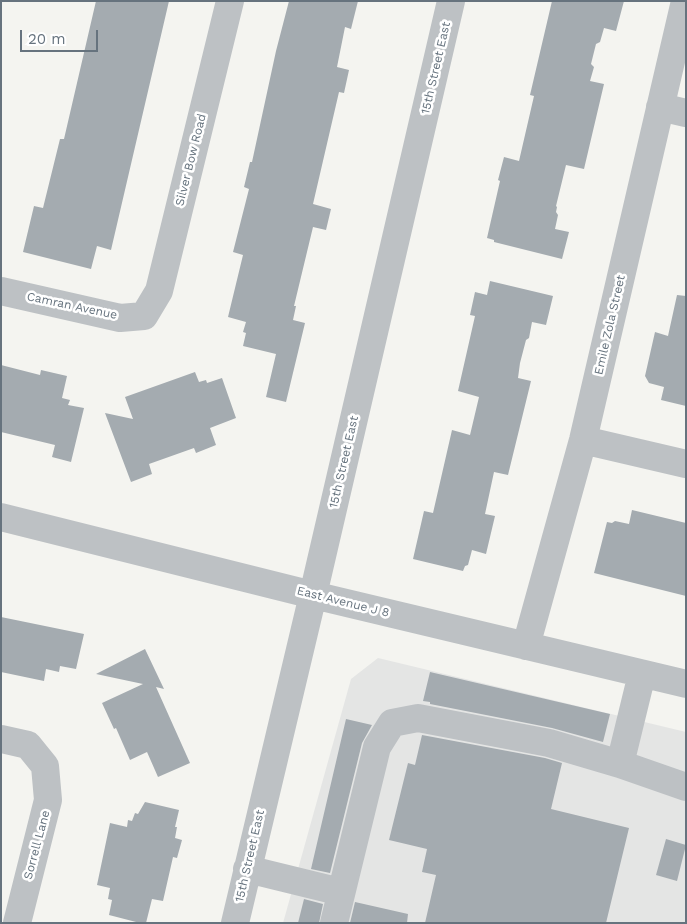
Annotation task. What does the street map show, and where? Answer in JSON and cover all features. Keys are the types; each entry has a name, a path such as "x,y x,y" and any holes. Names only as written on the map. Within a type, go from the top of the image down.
{"street":[{"name":"Silver Bow Road","path":"144,316 159,291 230,1"},
{"name":"15th Street East","path":"235,923 451,1"},
{"name":"Emile Zola Street","path":"526,646 583,440 685,1"},
{"path":"660,107 686,113"},
{"name":"Camran Avenue","path":"1,290 120,318 144,316"},
{"path":"583,440 686,464"},
{"name":"East Avenue J 8","path":"1,517 313,595 686,684"},
{"path":"620,764 642,674"},
{"path":"334,923 377,748 392,723 418,718 549,743 620,764 686,787"},
{"name":"Sorrell Lane","path":"1,739 28,745 45,766 48,800 17,923"},
{"path":"247,869 341,892"}],"shaded area":[{"path":"378,658 686,732 686,923 283,923 351,679"}],"building":[{"path":"96,1 169,1 111,250 97,246 91,269 23,252 34,206 43,208 60,139 64,139"},
{"path":"289,1 358,1 351,29 345,27 337,67 349,70 344,93 339,92 313,204 331,209 326,230 313,227 294,306 296,306 293,320 305,323 286,402 266,397 276,354 243,346 246,333 243,332 246,322 228,317 243,255 233,252 249,189 244,187 250,162 252,162"},
{"path":"552,1 624,1 616,31 604,28 600,42 596,44 591,64 594,67 590,81 604,84 584,169 566,165 556,206 558,215 555,229 569,232 562,259 494,242 494,240 487,238 504,157 519,161 534,96 530,95"},
{"path":"490,281 553,296 546,325 532,322 529,338 526,340 520,363 518,378 531,381 508,475 494,472 485,514 495,516 486,554 472,550 468,565 465,566 463,571 413,559 424,511 433,513 452,430 470,435 479,397 458,391 475,316 470,315 475,292 487,295"},
{"path":"677,295 686,296 686,406 661,400 664,387 649,383 645,376 655,332 668,336"},
{"path":"1,365 40,375 41,370 67,376 62,398 70,400 68,405 84,408 71,462 52,457 55,445 1,432"},
{"path":"195,372 199,382 206,380 207,383 222,378 236,418 210,428 216,445 196,453 194,448 149,464 152,474 131,482 105,413 133,419 125,397"},
{"path":"632,510 686,523 686,596 594,573 607,522 612,523 615,521 629,524"},
{"path":"1,617 84,634 76,669 60,666 59,672 46,669 44,681 1,672"},
{"path":"145,649 164,689 156,687 190,763 158,777 147,752 130,760 116,728 114,729 102,703 143,684 96,674"},
{"path":"430,672 610,714 603,742 552,728 430,704 430,702 423,701"},
{"path":"346,719 372,725 362,743 330,873 311,869"},
{"path":"422,735 545,758 562,763 551,809 629,828 606,923 425,923 436,875 422,872 427,849 389,840 408,763 415,765"},
{"path":"145,802 179,810 175,827 177,827 175,838 182,840 177,858 173,857 163,901 152,899 146,923 140,923 109,915 112,900 108,899 110,888 97,885 110,823 127,827 128,820 132,821 135,813 138,814"},
{"path":"666,839 686,845 677,881 656,875"},
{"path":"304,899 323,904 319,923 298,923"},
{"path":"355,902 408,914 407,923 350,923"}]}
